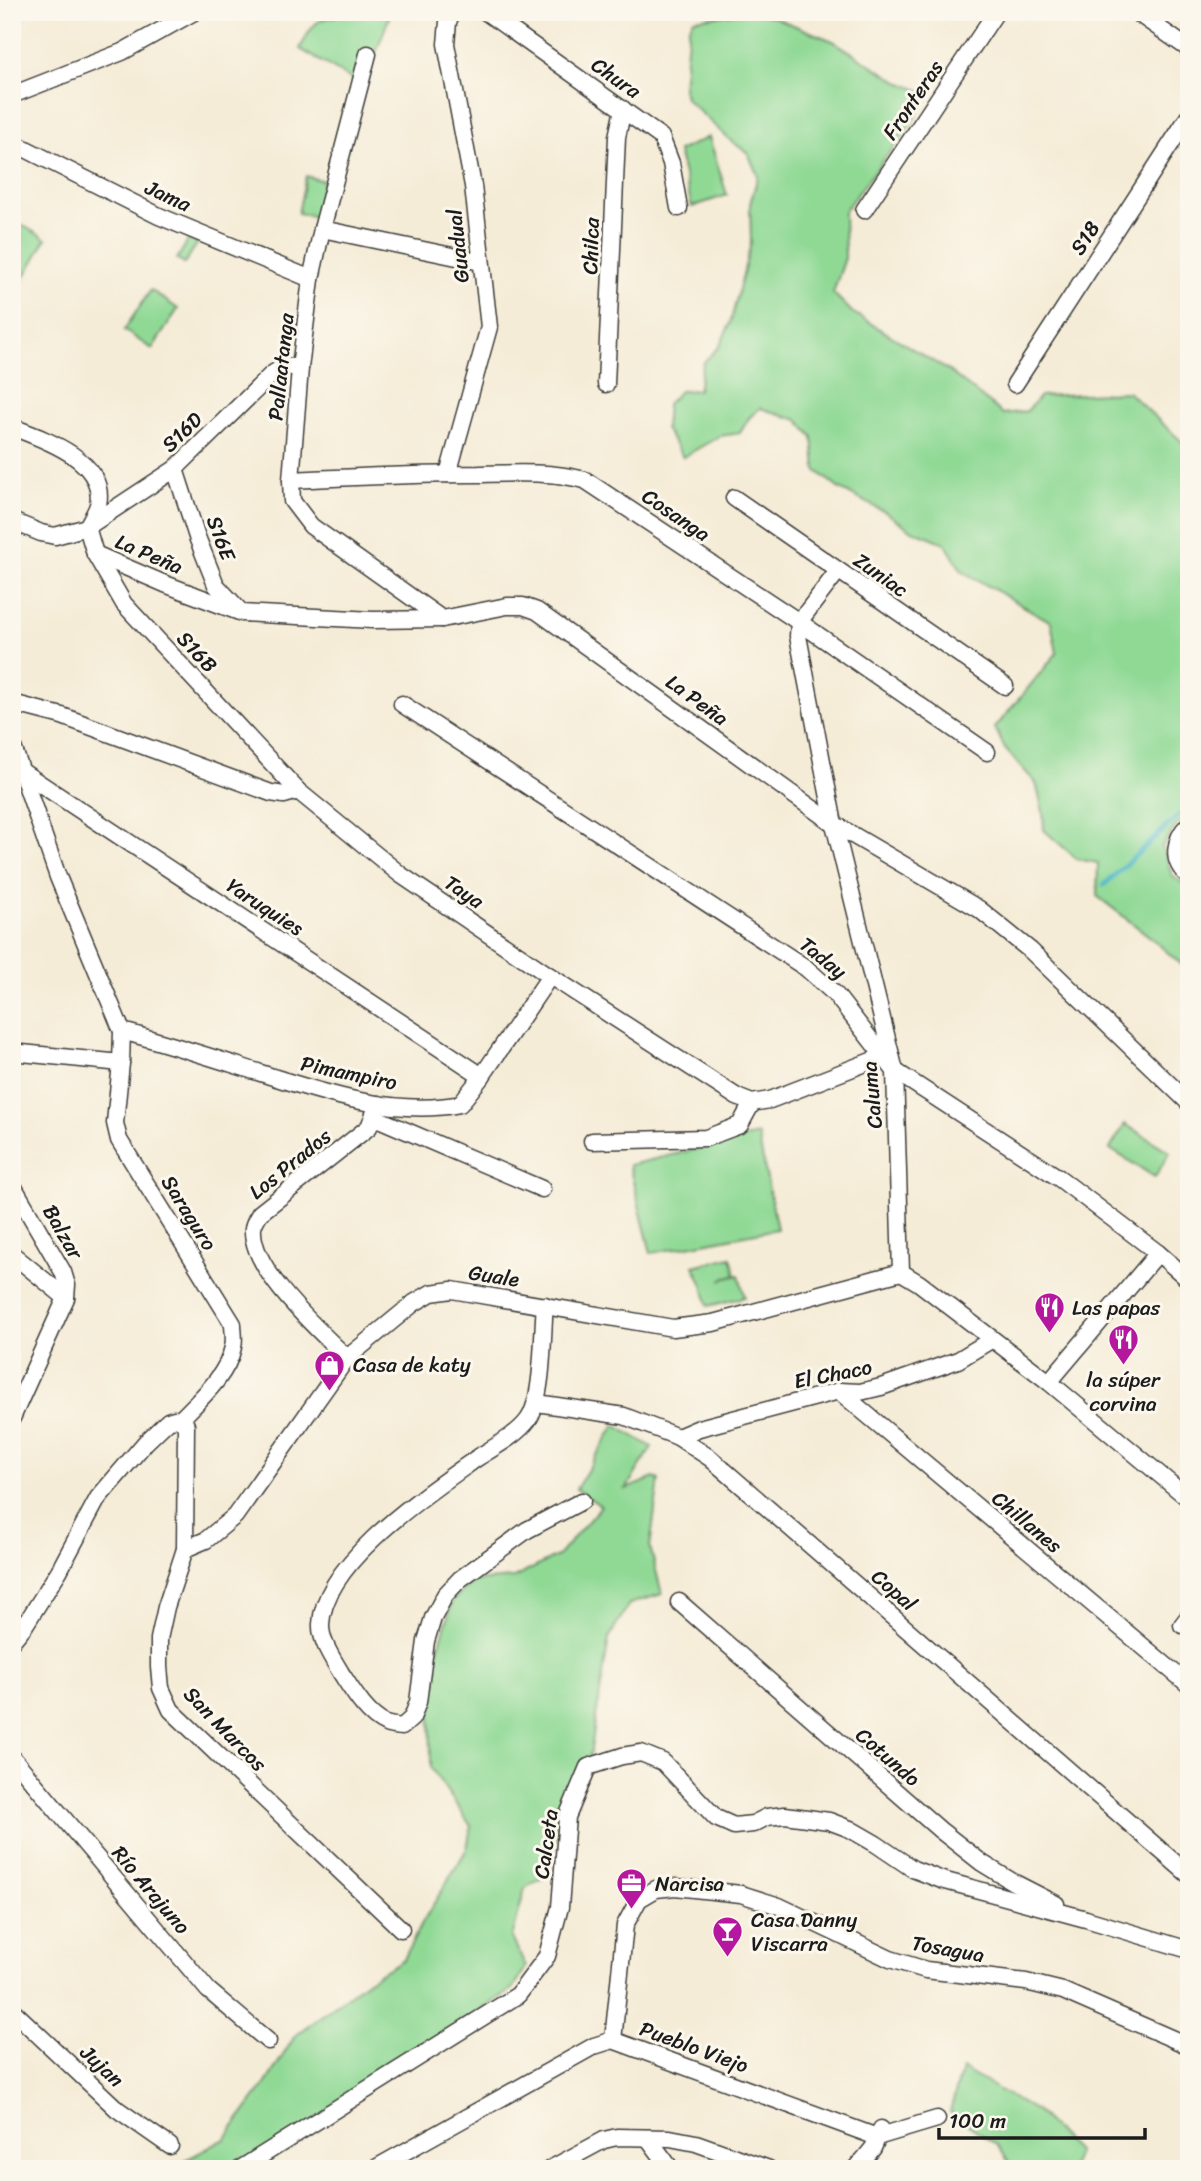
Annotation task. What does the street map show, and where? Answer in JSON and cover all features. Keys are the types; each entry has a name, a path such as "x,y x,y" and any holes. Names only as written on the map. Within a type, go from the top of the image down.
{"street":[{"path":"12,95 122,52 194,12"},
{"name":"Guadual","path":"448,474 489,327 473,186 446,44 452,12"},
{"name":"Chura","path":"486,12 661,137 671,163 679,208"},
{"name":"Fronteras","path":"864,211 996,12"},
{"path":"1136,12 1189,49"},
{"name":"Pallaatanga","path":"368,54 322,229 312,279 300,368 291,480 292,501 311,526 442,618"},
{"name":"Chilca","path":"606,384 617,136 624,109"},
{"name":"S18","path":"1015,384 1189,116"},
{"name":"Jama","path":"12,142 159,216 312,279"},
{"path":"322,229 481,262"},
{"name":"S16D","path":"87,527 175,469 272,374 285,366 300,368"},
{"path":"12,427 50,442 79,460 91,472 98,490 98,506 87,527 55,536 12,521"},
{"name":"S16E","path":"175,469 216,585 242,613"},
{"name":"Cosanga","path":"291,480 448,474 561,474 585,480 799,622 987,752"},
{"name":"Zuniac","path":"734,498 1005,686"},
{"name":"S16B","path":"87,527 95,554 124,604 298,791"},
{"name":"La Peña","path":"95,554 242,613 373,620 442,618 508,606 523,606 537,611 834,824 979,909 1031,951 1189,1103"},
{"path":"799,622 838,571"},
{"name":"Caluma","path":"799,622 798,636 834,824 895,1070 901,1272"},
{"path":"12,703 62,716 271,793 284,795 298,791"},
{"name":"Taday","path":"402,704 806,968 835,994 895,1070 1059,1178 1158,1253 1189,1280"},
{"name":"Saraguro","path":"12,744 58,877 122,1031 115,1123 119,1140 233,1324 234,1344 228,1363 212,1386 180,1420 168,1421 145,1443 98,1498 59,1572 12,1641"},
{"name":"Yaruquies","path":"24,773 482,1076"},
{"name":"Taya","path":"298,791 401,875 550,976 737,1097 752,1102"},
{"path":"1189,824 1178,840 1176,856 1182,870 1189,876"},
{"name":"Pimampiro","path":"122,1031 376,1111 442,1108 460,1104 550,976"},
{"path":"12,1052 121,1063"},
{"path":"592,1141 706,1138 740,1125 752,1102 770,1100 884,1056"},
{"path":"376,1111 542,1189"},
{"name":"Los Prados","path":"347,1358 288,1298 272,1277 260,1255 253,1224 260,1213 369,1127 376,1111"},
{"name":"Balzar","path":"12,1184 63,1272 67,1284 66,1298"},
{"path":"1049,1382 1158,1253"},
{"path":"12,1254 66,1298 12,1418"},
{"path":"901,1272 1049,1382 1189,1499"},
{"name":"Guale","path":"185,1549 206,1540 235,1516 347,1358 431,1293 452,1290 673,1328 695,1327 901,1272"},
{"path":"545,1306 537,1402 526,1423 388,1526 354,1558 336,1582 324,1605 321,1626 328,1651 371,1714 387,1725 401,1727 412,1718 418,1702 426,1641 433,1618 445,1595 460,1579 527,1530 582,1501"},
{"name":"El Chaco","path":"678,1437 699,1428 839,1391 860,1392 881,1387 958,1360 991,1340"},
{"name":"Chillanes","path":"839,1391 1189,1685"},
{"name":"Copal","path":"537,1402 624,1416 678,1437 720,1467 1189,1875"},
{"name":"San Marcos","path":"180,1420 186,1425 185,1549 166,1607 159,1639 161,1688 171,1710 401,1929"},
{"name":"Cotundo","path":"678,1602 940,1830 982,1863 1086,1919"},
{"name":"Calceta","path":"240,2169 518,1995 547,1956 560,1907 567,1818 587,1767 622,1756 640,1754 663,1762 716,1818 734,1826 785,1815 830,1821 876,1844 913,1869 942,1880 1189,1950"},
{"name":"Río Arajuno","path":"12,1757 208,1990 268,2041"},
{"name":"Tosagua","path":"613,2039 625,1925 639,1899 656,1889 675,1886 741,1894 779,1906 890,1959 926,1970 1027,1982 1063,1991 1189,2046"},
{"name":"Jujan","path":"12,2010 117,2109 170,2146"},
{"name":"Pueblo Viejo","path":"374,2169 594,2046 613,2039 879,2133"},
{"path":"856,2169 873,2148 879,2133 937,2119"},
{"path":"550,2169 604,2140 617,2137 670,2137 696,2143 769,2169"},
{"path":"648,2138 671,2169"}],"green space":[{"path":"348,12 391,12 375,55 358,83 300,49 316,23"},
{"path":"749,12 771,16 833,41 899,82 927,93 913,122 844,211 845,258 833,293 852,312 949,371 1003,414 1027,411 1040,396 1128,392 1189,448 1189,814 1176,826 1162,846 1172,875 1189,888 1189,971 1097,896 1098,863 1077,859 1044,830 1036,783 1005,749 995,728 1057,653 1051,622 962,571 945,543 910,529 885,512 838,488 816,470 813,437 798,420 760,408 749,418 740,433 720,436 683,457 665,429 667,404 680,391 698,390 703,363 719,347 730,324 751,243 750,204 758,176 748,153 731,141 685,98 683,87 689,27 694,19"},
{"path":"709,137 727,195 692,207 678,151"},
{"path":"306,176 324,181 316,217 298,213"},
{"path":"12,219 46,239 21,283 12,278"},
{"path":"189,239 197,244 184,264 177,259"},
{"path":"151,290 178,309 152,349 124,330"},
{"path":"1125,1124 1170,1152 1155,1177 1110,1149"},
{"path":"758,1135 777,1229 651,1253 629,1165"},
{"path":"731,1257 736,1274 720,1280 739,1275 745,1297 708,1306 703,1285 694,1266"},
{"path":"615,1425 652,1447 626,1489 654,1478 659,1480 650,1547 662,1594 629,1604 609,1638 588,1767 564,1797 548,1875 525,1888 512,1938 526,1967 513,1989 254,2160 236,2169 175,2169 184,2161 225,2139 266,2083 295,2036 368,1980 404,1959 422,1923 467,1849 471,1826 431,1768 430,1677 453,1600 473,1581 514,1578 559,1555 601,1506 576,1489"},
{"path":"962,2069 1036,2111 1077,2152 1071,2169 1014,2169 997,2145 950,2112"}],"waterway":[{"path":"1104,885 1189,806"}],"place":[{"name":"Las papas","path":"1049,1335"},
{"name":"la súper corvina","path":"1123,1367"},
{"name":"Casa de katy","path":"330,1392"},
{"name":"Narcisa","path":"632,1911"},
{"name":"Casa Danny Viscarra","path":"728,1959"}]}
